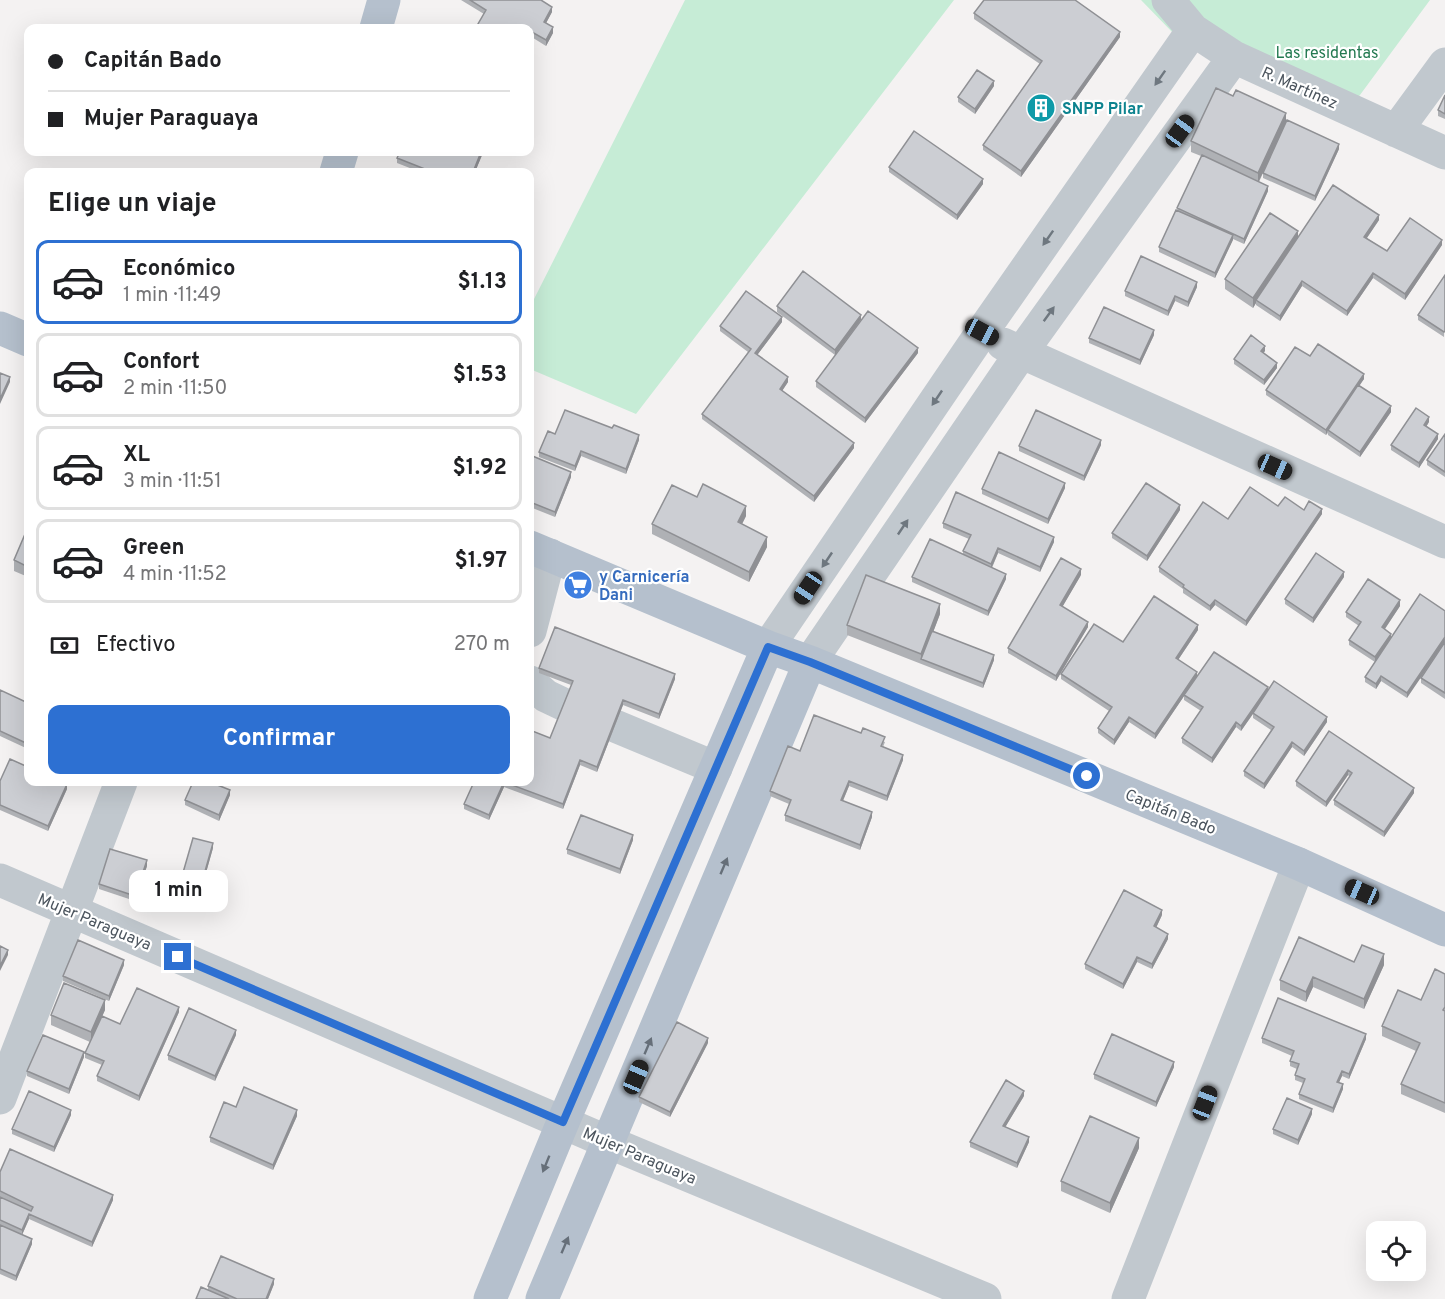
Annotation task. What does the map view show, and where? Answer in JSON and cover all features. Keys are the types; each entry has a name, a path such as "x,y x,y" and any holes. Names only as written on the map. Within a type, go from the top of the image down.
{"main road":[{"path":"377,24 384,0"},
{"path":"0,328 24,338"},
{"name":"Capitán Bado","path":"540,551 768,647 810,662 1299,864 1445,930"},
{"path":"490,1299 563,1122 768,647"},
{"path":"542,1299 810,662"}],"street":[{"name":"R. Martínez","path":"1168,0 1193,30 1234,57 1445,153"},
{"path":"768,647 982,332 1193,30"},
{"path":"810,662 1021,353 1234,57"},
{"path":"1396,130 1445,64"},
{"path":"982,332 1021,353 1445,542"},
{"path":"534,599 540,551"},
{"path":"534,686 546,696 565,705"},
{"path":"615,726 716,768"},
{"path":"0,1098 119,786"},
{"path":"1128,1299 1299,864"},
{"name":"Mujer Paraguaya","path":"0,880 608,1142 985,1299"}],"green space":[{"path":"685,0 954,0 636,414 534,371 534,299"},
{"name":"Las residentas","path":"1141,0 1430,0 1343,118 1176,36"}],"building":[{"path":"470,0 541,0 552,7 544,22 553,27 546,40 534,33 534,24 478,24 486,10"},
{"name":"SNPP Pilar","path":"984,0 1075,0 1120,32 1021,171 983,145 1042,61 974,13"},
{"path":"977,70 994,81 975,109 958,97"},
{"path":"1216,88 1233,96 1236,90 1286,113 1258,173 1191,141"},
{"path":"1445,95 1445,114 1438,110"},
{"path":"1287,120 1339,144 1315,196 1263,173"},
{"path":"914,131 983,179 957,215 889,167"},
{"path":"1202,155 1268,186 1244,239 1177,208"},
{"path":"398,156 479,156 475,168 422,168 397,158"},
{"path":"1333,185 1379,215 1364,237 1387,251 1410,218 1442,240 1405,294 1373,273 1347,311 1302,281 1280,316 1256,300"},
{"path":"1176,210 1233,235 1215,273 1159,247"},
{"path":"1270,213 1298,231 1253,298 1225,279"},
{"path":"1141,256 1197,282 1188,302 1175,296 1168,311 1125,291"},
{"path":"803,271 861,315 835,350 777,306"},
{"path":"1445,275 1445,331 1444,332 1418,315"},
{"path":"746,291 782,317 755,353 788,377 780,389 854,443 814,496 702,414 751,349 720,326"},
{"path":"1104,307 1154,330 1140,360 1089,338"},
{"path":"868,311 918,348 865,418 816,381"},
{"path":"1251,335 1265,346 1261,351 1277,363 1264,380 1234,359"},
{"path":"1318,344 1364,374 1326,430 1266,390 1295,347 1310,356"},
{"path":"0,373 10,377 0,399"},
{"path":"1358,385 1391,406 1360,452 1328,430"},
{"path":"1416,408 1429,417 1424,425 1438,434 1419,463 1391,445"},
{"path":"565,410 612,428 614,425 639,435 626,469 581,451 575,466 539,452 548,431 555,434"},
{"path":"1036,410 1101,440 1084,476 1019,446"},
{"path":"1445,434 1445,472 1427,460"},
{"path":"999,452 1065,483 1048,519 982,489"},
{"path":"534,457 571,472 555,512 534,504"},
{"path":"1146,483 1180,505 1147,556 1112,533"},
{"path":"703,484 746,506 738,522 767,537 749,572 652,524 672,485 697,497"},
{"path":"1250,487 1278,506 1285,497 1304,510 1309,501 1322,509 1246,621 1215,600 1210,606 1159,567 1203,502 1228,519"},
{"path":"956,492 1054,537 1040,567 998,548 991,564 963,551 971,535 943,523"},
{"path":"24,536 24,565 14,560"},
{"path":"930,539 1006,574 988,611 912,577"},
{"path":"1316,553 1344,572 1313,618 1285,599"},
{"path":"1061,558 1081,569 1060,605 1088,622 1056,676 1008,648"},
{"path":"866,575 940,604 921,654 847,625"},
{"path":"1368,579 1400,600 1382,627 1391,634 1375,657 1349,640 1361,622 1346,612"},
{"path":"1420,594 1445,611 1445,637 1407,693 1381,676 1376,684 1365,677"},
{"path":"1154,596 1198,625 1176,658 1197,672 1155,734 1129,717 1114,740 1098,728 1112,707 1061,674 1094,624 1123,642"},
{"path":"555,627 675,674 659,714 623,700 597,767 580,760 563,804 515,786 534,786 534,732 550,738 573,681 539,668"},
{"path":"932,631 994,655 983,683 921,659"},
{"path":"1445,642 1445,693 1421,678"},
{"path":"1214,652 1268,687 1241,726 1236,722 1212,758 1182,738 1203,707 1184,695"},
{"path":"1274,681 1327,717 1304,751 1292,742 1264,784 1244,771 1274,727 1253,713"},
{"path":"0,690 24,701 24,742 0,731"},
{"path":"814,715 861,733 863,728 885,737 881,746 903,755 887,796 849,781 841,800 872,812 860,845 785,815 791,800 770,791 788,746 800,751"},
{"path":"1329,731 1414,788 1384,832 1334,800 1352,773 1348,770 1326,802 1296,781"},
{"path":"10,759 24,765 24,786 66,786 48,826 0,805 0,781"},
{"path":"191,786 220,786 230,790 219,815 185,800"},
{"path":"472,786 502,786 489,815 464,804"},
{"path":"581,815 633,835 620,869 567,849"},
{"path":"193,838 213,843 198,896 178,890"},
{"path":"110,849 147,860 135,896 99,884"},
{"path":"1124,890 1162,910 1154,926 1168,934 1152,964 1137,957 1123,984 1085,964"},
{"path":"1299,937 1354,962 1362,945 1384,954 1364,999 1313,977 1306,992 1280,980"},
{"path":"78,940 124,960 109,996 63,976"},
{"path":"0,946 8,950 0,966"},
{"path":"1435,969 1445,974 1445,1007 1443,1010 1445,1011 1445,1103 1401,1084 1420,1043 1382,1026 1398,990 1421,1000"},
{"path":"64,983 105,1000 91,1032 51,1015"},
{"path":"137,988 179,1007 139,1096 97,1076 104,1061 85,1053 102,1016 120,1024"},
{"path":"1278,998 1366,1034 1349,1074 1342,1071 1337,1082 1343,1084 1333,1108 1299,1094 1305,1079 1295,1075 1299,1064 1290,1061 1294,1051 1262,1038"},
{"path":"189,1008 236,1030 215,1076 168,1055"},
{"path":"677,1022 708,1038 670,1112 639,1097"},
{"path":"1112,1034 1174,1062 1156,1102 1094,1074"},
{"path":"43,1035 84,1052 69,1089 27,1071"},
{"path":"1006,1080 1024,1091 1003,1126 1029,1137 1017,1163 970,1142"},
{"path":"244,1087 297,1110 273,1165 210,1137 224,1102 236,1107"},
{"path":"29,1091 71,1110 54,1147 12,1129"},
{"path":"1287,1098 1312,1109 1298,1140 1273,1129"},
{"path":"1090,1116 1139,1138 1110,1203 1061,1181"},
{"path":"10,1149 113,1195 92,1242 29,1214 22,1230 0,1220 0,1197 31,1211 33,1207 0,1191 0,1172"},
{"path":"0,1225 32,1239 16,1276 0,1269"},
{"path":"221,1256 274,1279 266,1299 237,1299 208,1286"},
{"path":"201,1287 229,1299 196,1299"}],"place":[{"name":"SNPP Pilar","path":"1041,108"},
{"name":"y Carnicería Dani","path":"578,585"}],"route":[{"path":"178,957 563,1122 768,647 810,662 1087,776"}]}
